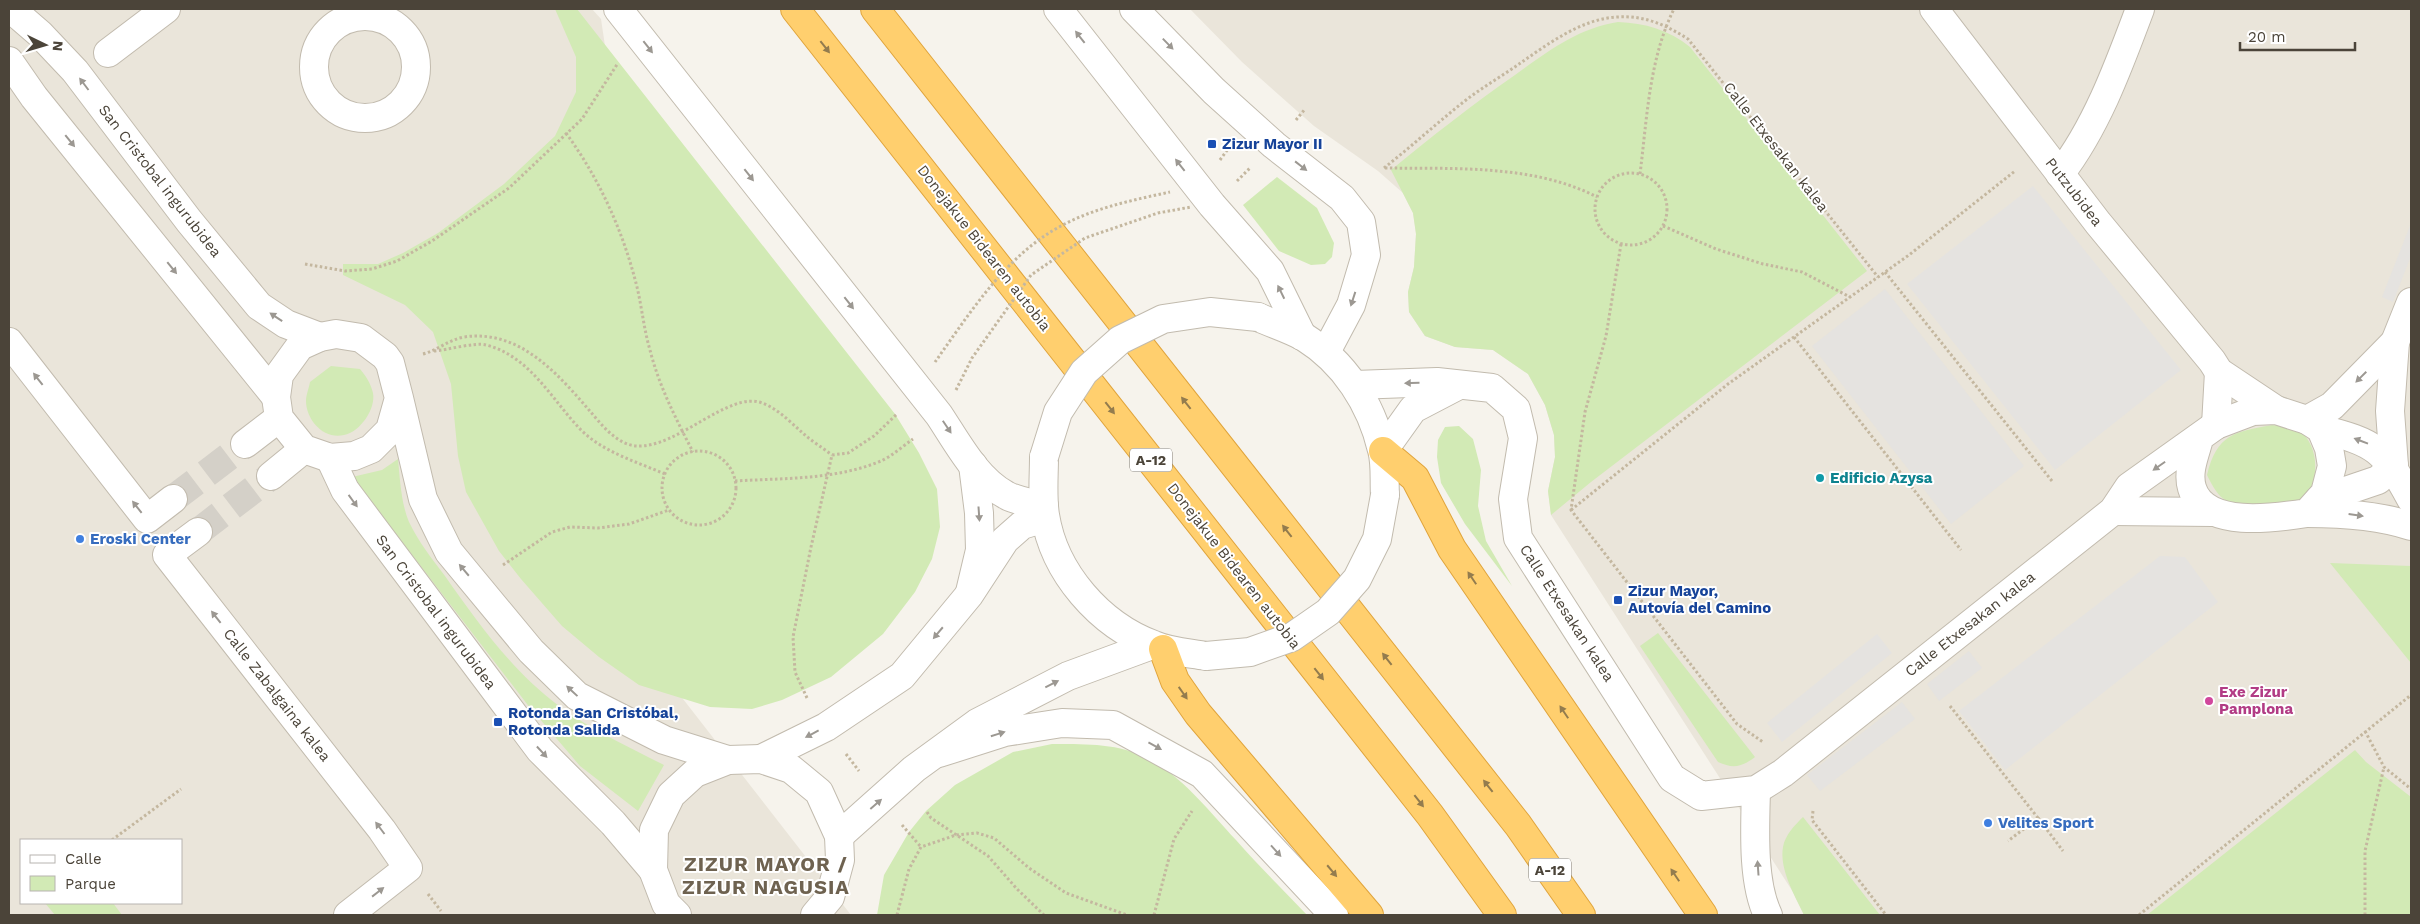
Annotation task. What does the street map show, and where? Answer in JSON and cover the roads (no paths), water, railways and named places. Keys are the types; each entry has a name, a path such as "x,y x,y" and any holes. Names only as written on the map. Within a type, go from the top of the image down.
{"highway":[{"name":"Donejakue Bidearen autobia","path":"795,9 1424,807 1502,915"},
{"name":"A-12","path":"876,9 1518,825 1581,915"},
{"path":"1383,451 1415,478 1452,549 1703,915"},
{"path":"1157,647 1175,681 1198,714 1369,915"}],"street":[{"name":"San Cristobal ingurubidea","path":"11,9 40,34 75,70 189,221 259,306 286,324 320,337"},
{"path":"108,53 166,9"},
{"path":"618,9 939,415 973,465 991,484 1007,496 1044,512"},
{"path":"1058,9 1212,205 1270,271 1302,336"},
{"path":"1134,9 1214,91 1274,145 1342,198 1361,222 1366,255 1351,306 1326,352"},
{"name":"Putzubidea","path":"1934,9 2041,150 2219,372 2276,410"},
{"path":"2060,174 2080,147 2126,46 2140,9"},
{"path":"9,61 34,97 277,408 304,449 330,458 354,456 371,449 390,430 399,398"},
{"path":"2394,466 2390,412 2395,342 2411,302"},
{"path":"1210,312 1258,317 1302,336 1326,352 1355,385 1371,413 1383,451 1385,495 1377,539 1358,579 1328,612 1292,637 1250,652 1206,656 1157,647 1121,629 1094,608 1072,581 1056,551 1044,512 1044,458 1058,412 1084,372 1120,340 1163,319 1210,312"},
{"path":"245,444 277,408 279,375 300,346 320,337 336,334 360,338 385,356 390,363 422,499 449,552 531,651 577,696 664,740 728,760 761,759 791,770 819,792 839,836 840,860 826,909"},
{"path":"9,342 147,519 173,499"},
{"path":"2314,425 2395,342"},
{"path":"2213,512 2198,500 2191,487 2191,468 2208,432 2219,372"},
{"name":"Calle Etxesakan kalea","path":"1355,385 1437,382 1492,388 1516,409 1523,438 1513,499 1518,538 1672,778 1702,796 1756,790 1783,773 2113,511 2129,488 2208,432"},
{"path":"1383,451 1413,409 1461,385"},
{"path":"2208,432 2253,411 2276,410 2373,446 2394,466 2411,499"},
{"path":"2313,507 2325,493 2332,466 2329,448 2314,425"},
{"path":"270,476 304,449"},
{"name":"San Cristobal ingurubidea","path":"330,458 345,490 540,750 613,823 653,870"},
{"path":"969,595 980,550 979,512 973,465"},
{"path":"2113,511 2213,512 2238,517 2273,518 2313,507 2378,480 2394,466"},
{"path":"2313,507 2340,513 2398,521 2411,526"},
{"path":"761,759 826,727 902,676 969,595 1005,540 1022,525 1044,512"},
{"name":"Calle Zabalgaina kalea","path":"198,532 167,555 382,830 408,868 348,915"},
{"path":"839,836 914,770 977,723 1068,676 1157,647"},
{"path":"935,754 1005,732 1062,723 1113,725 1202,774 1334,915"},
{"path":"677,915 666,904 653,870 654,830 671,795 695,773 728,760"},
{"path":"1756,790 1755,825 1760,899 1768,915"}],"tunnel":[{"path":"173,499 245,444"},
{"path":"198,532 271,476"}],"place":[{"name":"Zizur Mayor II","path":"1212,144"},
{"name":"Edificio Azysa","path":"1820,478"},
{"name":"Eroski Center","path":"80,539"},
{"name":"Zizur Mayor, Autovía del Camino","path":"1618,600"},
{"name":"Exe Zizur Pamplona","path":"2209,701"},
{"name":"Rotonda San Cristóbal, Rotonda Salida","path":"498,722"},
{"name":"Velites Sport","path":"1988,823"}],"district":[{"name":"ZIZUR MAYOR / ZIZUR NAGUSIA","path":"766,876"}]}
